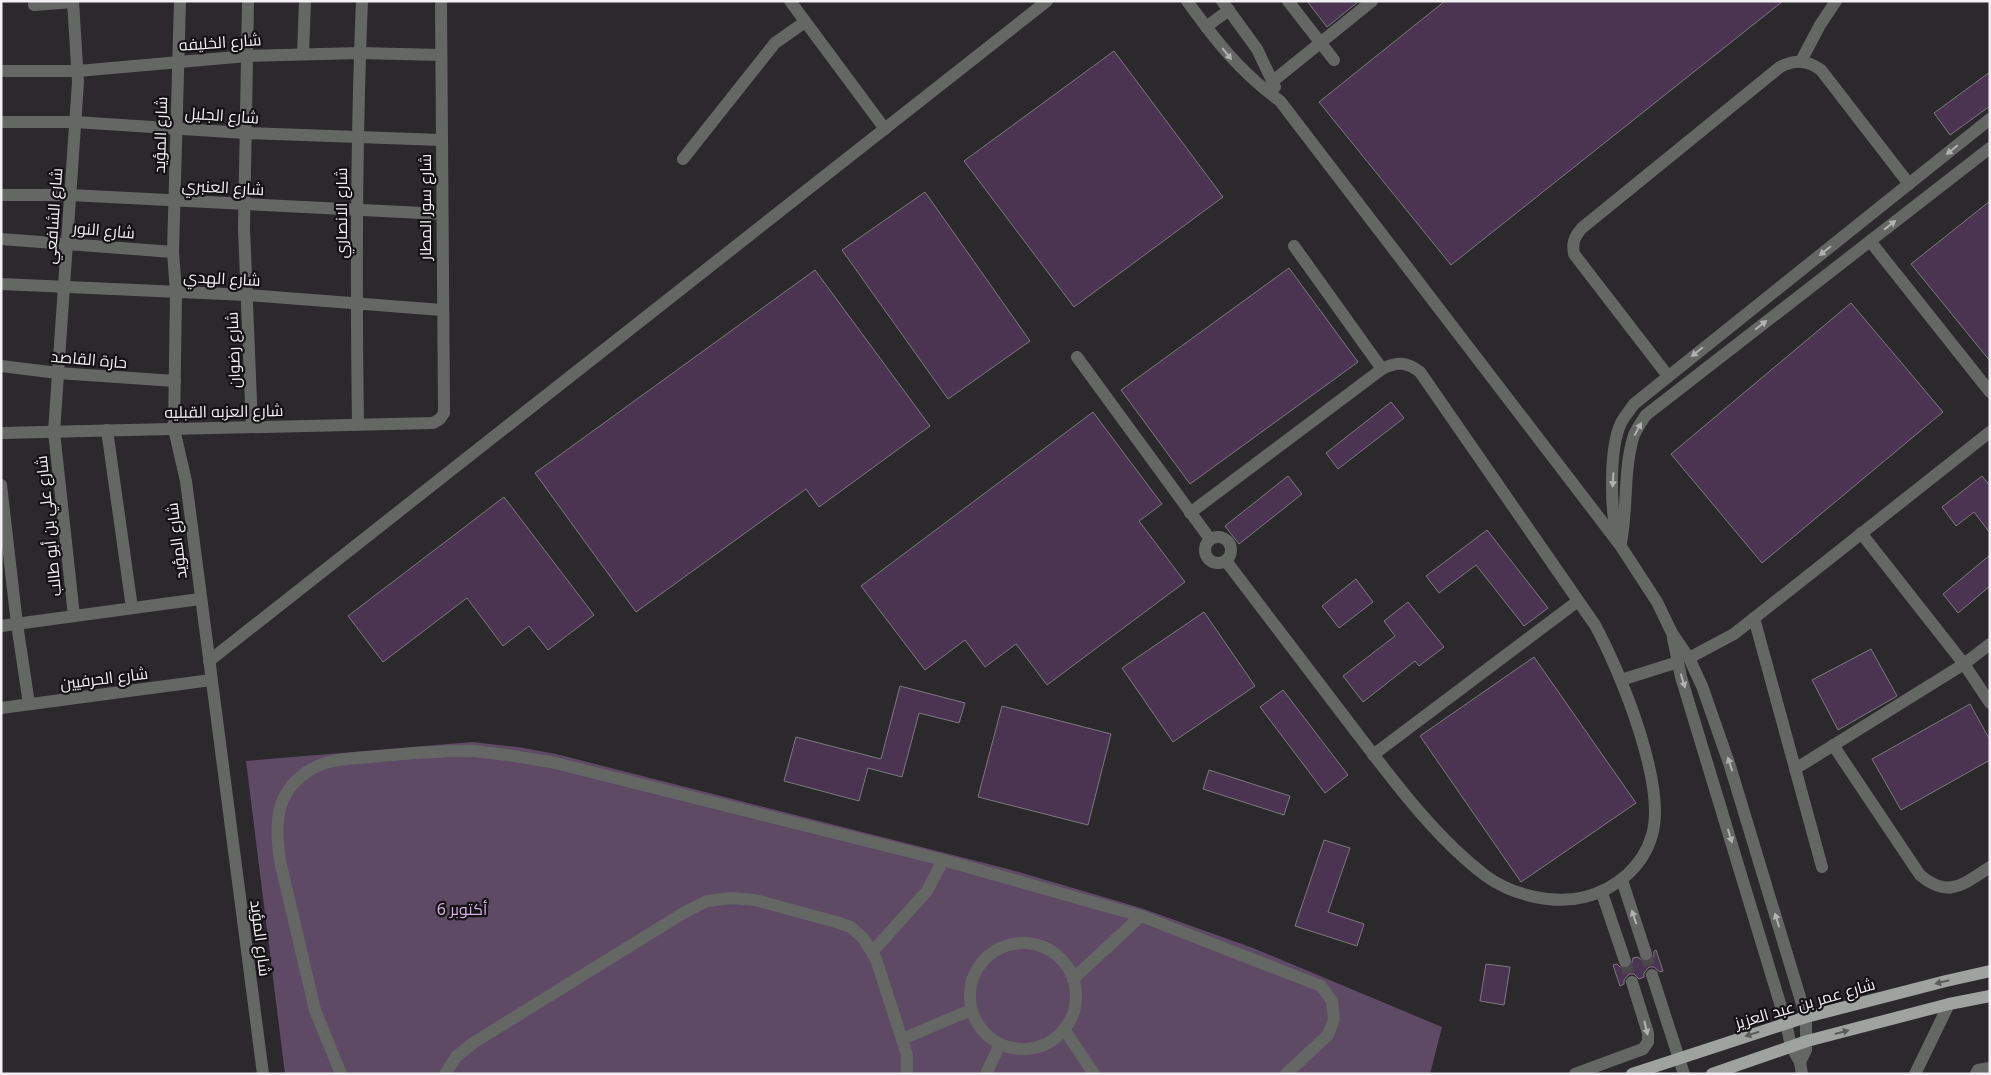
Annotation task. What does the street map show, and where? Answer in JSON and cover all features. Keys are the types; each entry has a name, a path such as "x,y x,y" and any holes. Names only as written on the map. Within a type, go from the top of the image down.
{"main road":[{"name":"شارع عمر بن عبد العزيز","path":"1632,1074 1656,1070 1680,1058 1806,1017 1946,980 1990,971"},
{"path":"1712,1074 1807,1041 1949,1004 1990,996"}],"street":[{"path":"34,5 73,1"},
{"name":"شارع الشافعي","path":"54,432 78,71 73,1"},
{"name":"شارع المؤيد","path":"180,1 173,252 176,292 174,429 186,481 262,1074"},
{"name":"شارع رضوان","path":"248,1 244,204 252,427"},
{"path":"303,54 305,1"},
{"name":"شارع الانصاري","path":"358,424 356,303 357,137 362,1"},
{"name":"شارع سور المطار","path":"441,1 444,413"},
{"path":"790,1 885,129"},
{"path":"208,661 1047,1"},
{"path":"1187,1 1206,27 1249,78 1280,101 1620,545 1653,595 1683,660 1791,1046 1801,1068"},
{"path":"1288,1 1334,60"},
{"path":"1273,81 1372,1"},
{"path":"1801,61 1820,25 1836,1"},
{"path":"1206,27 1225,6 1257,49 1273,81 1280,101"},
{"path":"683,159 775,43 805,22"},
{"name":"شارع الخليفه","path":"1,71 78,71 246,56 303,54 441,55"},
{"path":"1668,376 1577,259 1573,244 1576,235 1582,228 1780,67 1790,62 1801,61 1812,64 1821,70 1909,184"},
{"path":"1620,545 1614,525 1612,502 1615,448 1621,424 1634,404 1990,119"},
{"name":"شارع الجليل","path":"1,122 75,122 245,133 441,140"},
{"path":"1620,545 1624,524 1629,453 1635,432 1646,415 1990,148"},
{"name":"شارع العنبري","path":"1,195 70,195 442,214"},
{"name":"شارع النور","path":"1,238 173,252"},
{"path":"1870,241 1990,392"},
{"path":"1294,246 1382,369"},
{"name":"شارع الهدي","path":"1,284 247,295 442,310"},
{"path":"1077,357 1190,513 1210,539 1204,550 1209,560 1220,564 1226,561 1407,798 1444,838 1485,875 1502,886 1521,894 1572,900 1602,892 1622,880 1641,860 1653,835 1655,806 1648,763 1636,721 1610,652 1596,625 1420,372 1412,366 1402,363 1392,364 1382,369 1190,513"},
{"name":"حارة القاصد","path":"1,366 58,374 175,381"},
{"name":"شارع العزبه القبليه","path":"1,433 433,423 440,420 444,413"},
{"path":"107,430 132,608"},
{"name":"شارع علي بن أبو طالب","path":"54,432 74,616"},
{"path":"1621,680 1683,660 1734,634 1990,432"},
{"path":"1,485 17,624 29,704"},
{"path":"1861,533 1964,664 1990,702"},
{"path":"1,626 200,600"},
{"path":"1373,755 1578,601"},
{"path":"1754,618 1822,867"},
{"path":"1796,769 1964,664 1990,644"},
{"path":"1683,660 1702,686 1730,766 1806,1017 1807,1041 1801,1068"},
{"name":"شارع الحرفيين","path":"1,708 211,680"},
{"path":"1833,745 1920,875 1930,884 1944,888 1958,887 1990,867"},
{"path":"341,1074 316,1010 280,861 277,837 278,812 289,789 306,772 329,761 430,751 472,751 514,755 555,763 943,860 1141,916 1321,986 1332,1001 1334,1019 1328,1035 1286,1074"},
{"path":"873,951 927,891 943,860"},
{"path":"1622,880 1646,954"},
{"path":"1602,892 1625,961"},
{"path":"445,1074 456,1057 473,1043 685,912 707,902 731,898 755,900 836,922 851,927 864,938 873,951 902,1039 907,1055 907,1074"},
{"path":"1073,979 1141,916"},
{"path":"1023,943 1039,946 1053,953 1065,964 1073,979 1075,1005 1071,1018 1064,1029 1048,1042 1027,1049 1013,1048 1000,1044 987,1036 977,1024 971,1010 969,994 973,978 980,964 992,953 1007,946 1023,943"},
{"path":"1767,960 1787,953"},
{"path":"1652,975 1684,1074"},
{"path":"1575,1074 1643,1049 1648,1042 1648,1033 1632,982"},
{"path":"1915,1074 1949,1004"},
{"path":"902,1039 971,1010"},
{"path":"1064,1029 1094,1074"},
{"path":"986,1074 1000,1044"},
{"path":"1976,1074 1978,1070 1990,1068"}],"green space":[{"name":"6 أكتوبر","path":"472,742 518,747 556,754 1008,869 1141,908 1253,948 1442,1027 1430,1074 285,1074 246,761"}],"building":[{"path":"1307,1 1359,1 1327,27"},
{"path":"1445,1 1783,1 1451,265 1319,102"},
{"path":"1114,51 1223,197 1074,307 964,161"},
{"path":"1990,72 1990,106 1950,135 1934,113"},
{"path":"925,192 1030,341 948,399 842,250"},
{"path":"1990,201 1990,361 1911,264"},
{"path":"1289,268 1358,362 1190,484 1121,390"},
{"path":"815,270 930,426 819,507 806,489 636,612 535,473"},
{"path":"1851,303 1943,412 1762,563 1671,454"},
{"path":"1391,402 1404,418 1338,469 1326,453"},
{"path":"1093,412 1162,504 1139,521 1185,582 1047,685 1016,644 985,667 965,640 925,670 861,586"},
{"path":"1288,476 1302,494 1239,544 1225,526"},
{"path":"1982,476 1990,486 1990,533 1974,512 1956,526 1942,507"},
{"path":"504,497 594,615 548,650 529,626 503,646 467,598 383,662 348,616"},
{"path":"1487,530 1548,608 1524,626 1476,565 1439,593 1426,576"},
{"path":"1990,555 1990,586 1958,613 1943,594"},
{"path":"1356,579 1373,602 1339,628 1322,606"},
{"path":"1408,602 1444,647 1419,666 1415,661 1363,702 1343,676 1395,636 1384,621"},
{"path":"1204,612 1255,686 1173,742 1122,668"},
{"path":"1871,649 1897,696 1838,730 1812,680"},
{"path":"1534,657 1636,803 1521,882 1420,736"},
{"path":"900,686 965,703 959,723 919,713 902,777 868,768 859,801 784,781 796,737 881,759"},
{"path":"1283,690 1348,775 1325,793 1260,707"},
{"path":"1970,704 1990,740 1990,760 1901,810 1872,759"},
{"path":"1002,706 1111,734 1088,825 978,797"},
{"path":"1209,770 1290,796 1284,815 1203,789"},
{"path":"1324,840 1350,848 1328,912 1364,924 1357,946 1295,926"},
{"path":"1656,950 1663,971 1660,972 1654,967 1649,967 1644,973 1644,977 1639,979 1634,974 1629,974 1624,980 1624,984 1620,986 1613,965 1617,964 1627,969 1631,966 1633,958 1638,957 1644,962 1649,962"},
{"path":"1486,964 1510,967 1504,1005 1480,1001"}],"tunnel":[{"path":"1646,954 1652,975"},
{"path":"1625,961 1632,982"}]}
